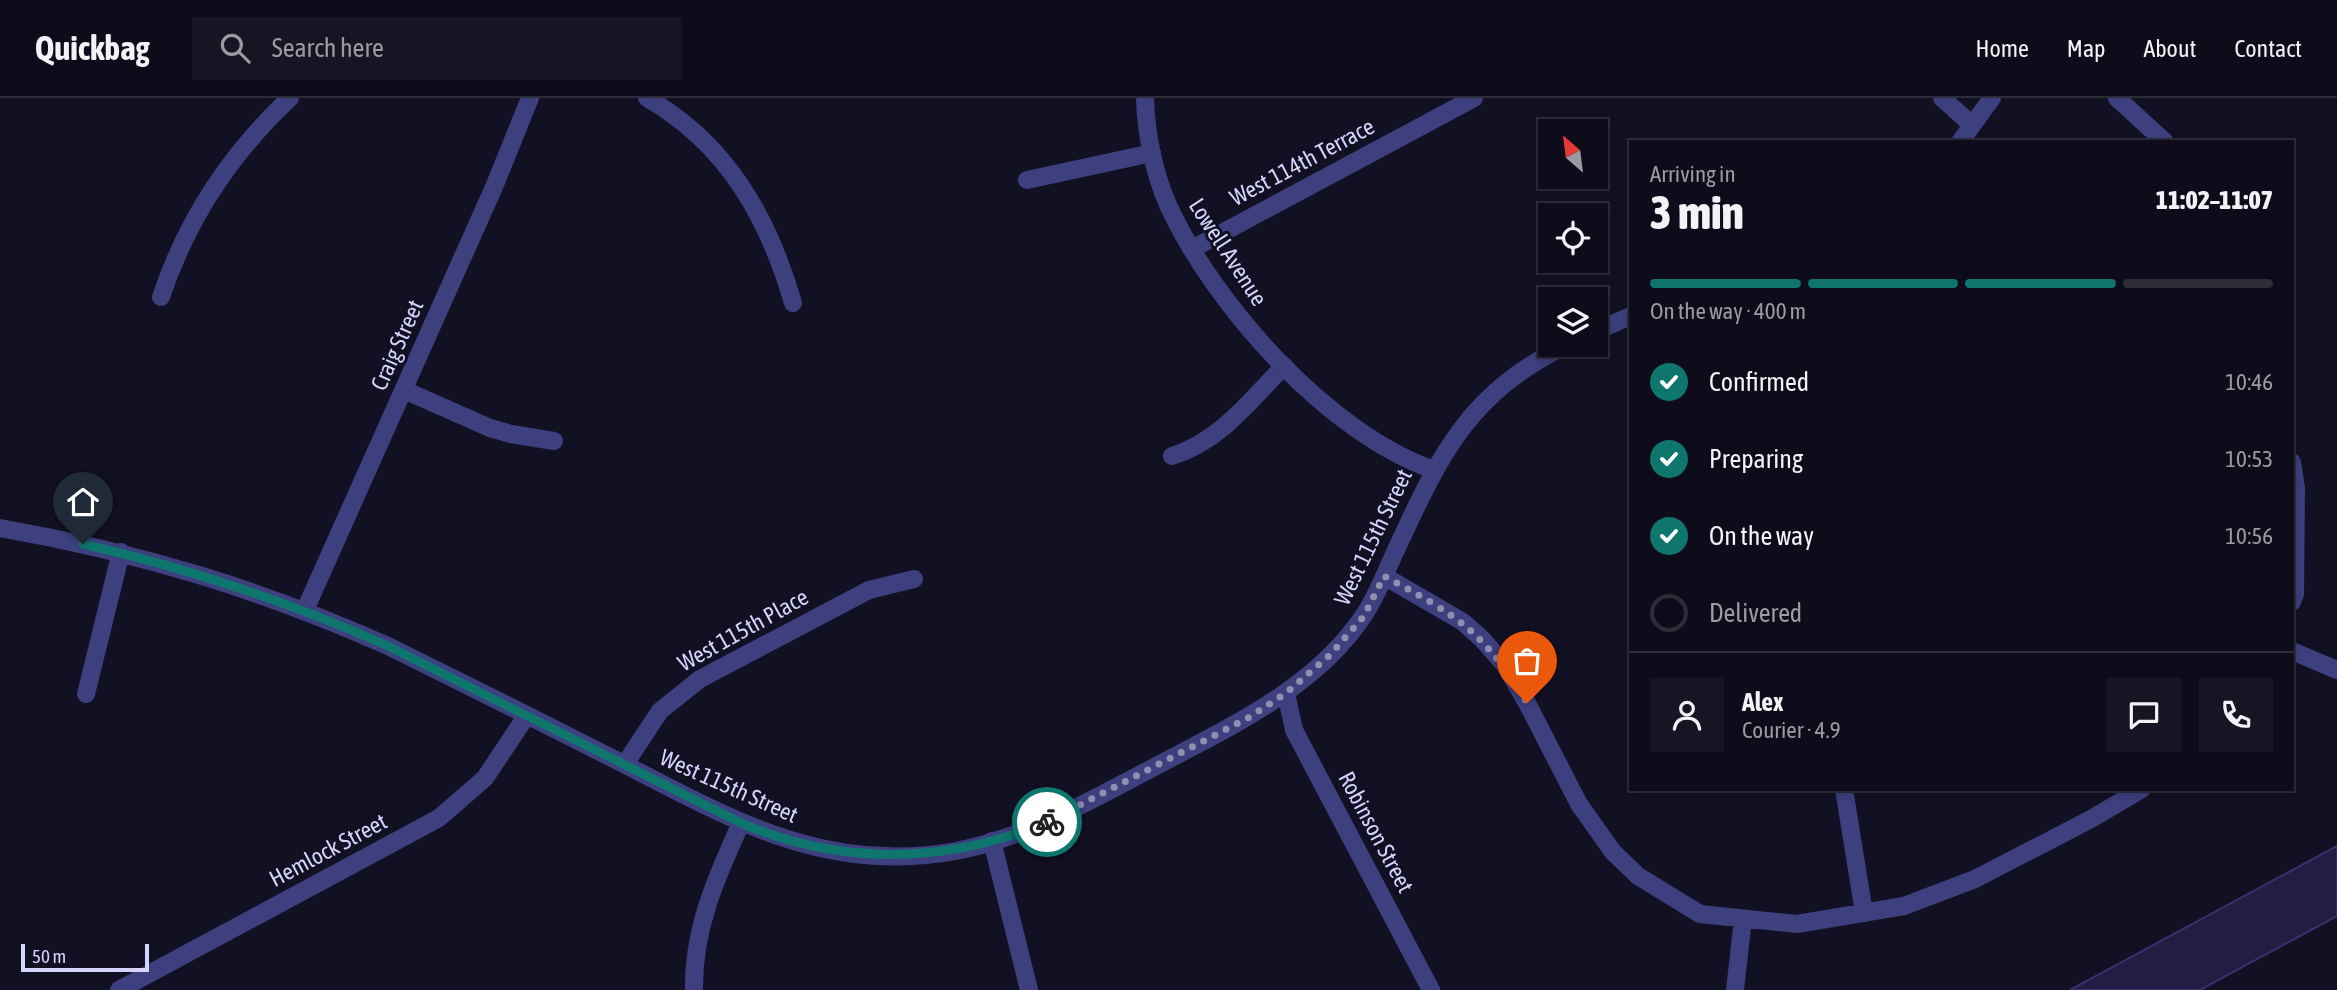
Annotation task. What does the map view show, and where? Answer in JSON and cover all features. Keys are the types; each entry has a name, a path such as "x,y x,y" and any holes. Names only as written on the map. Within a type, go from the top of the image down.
{"street":[{"path":"161,297 186,233 205,199 230,162 290,98"},
{"name":"Craig Street","path":"305,610 494,187 530,98"},
{"path":"647,98 684,124 716,153 743,187 764,220 780,259 793,303"},
{"name":"Lowell Avenue","path":"1144,98 1152,153 1169,207 1192,249 1232,309 1305,386 1374,440 1407,461 1434,470"},
{"name":"West 114th Terrace","path":"1192,249 1472,98"},
{"path":"1942,98 1972,125"},
{"path":"1961,140 1992,98"},
{"path":"2117,98 2163,140"},
{"path":"1027,180 1152,153"},
{"path":"1608,327 1629,320"},
{"name":"West 115th Street","path":"0,528 121,552 207,575 305,610 388,646 741,823 795,843 839,852 889,856 935,854 992,841 1062,815 1248,718 1286,693 1330,655 1364,616 1434,470 1451,441 1499,386 1520,370 1544,357"},
{"path":"1172,457 1189,451 1225,427 1284,366"},
{"path":"404,390 490,428 511,435 554,441"},
{"path":"2294,475 2294,597"},
{"path":"86,694 121,552"},
{"path":"1384,576 1463,622 1504,664 1579,804 1613,852 1638,876 1700,914 1797,924 1904,906 1975,879 2138,791"},
{"name":"West 115th Place","path":"625,764 660,711 700,679 869,590 914,579"},
{"path":"2294,652 2337,670"},
{"name":"Robinson Street","path":"1286,693 1294,730 1431,990"},
{"name":"Hemlock Street","path":"118,990 439,818 485,779 527,715"},
{"path":"1844,791 1864,913"},
{"path":"694,990 693,964 701,921 715,880 741,823"},
{"path":"992,841 1030,990"},
{"path":"1735,990 1743,919"}],"building":[{"path":"2337,846 2337,916 2200,990 2070,990"}],"way so far":[{"path":"1047,822 1248,718 1286,693 1330,655 1364,616 1384,576 1463,622 1504,664 1527,703"}],"route":[{"path":"83,544 207,575 339,624 741,823 795,843 839,852 889,856 935,854 976,846 1047,822"}]}
